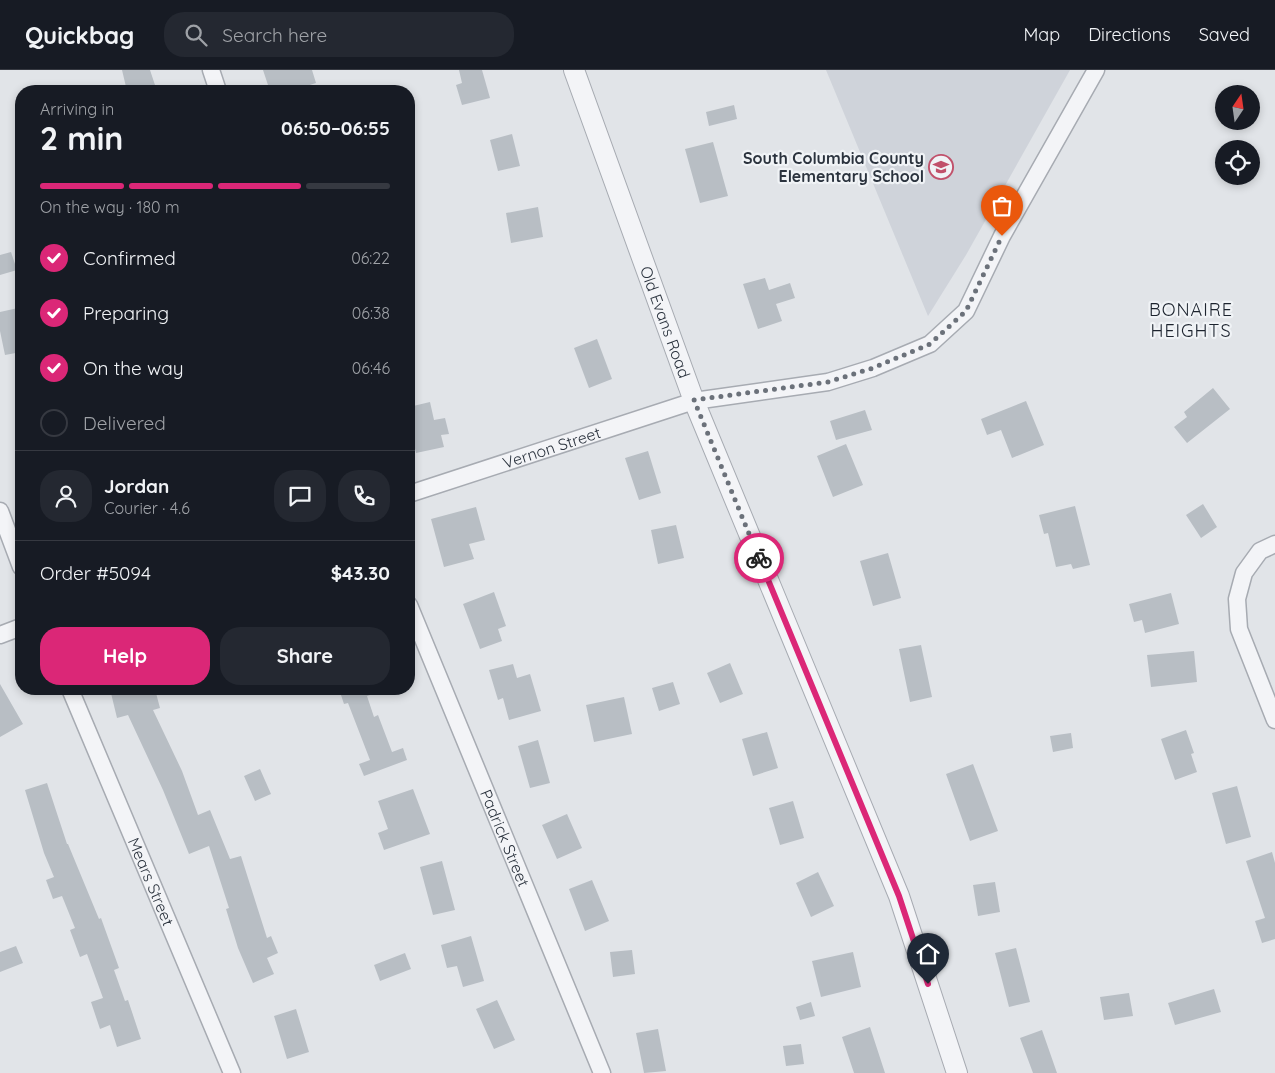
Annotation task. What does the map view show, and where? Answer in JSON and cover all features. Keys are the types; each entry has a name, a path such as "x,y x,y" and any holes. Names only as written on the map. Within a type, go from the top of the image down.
{"street":[{"path":"211,70 216,85"},
{"name":"Old Evans Road","path":"574,70 694,400 899,896 957,1073"},
{"name":"Vernon Street","path":"415,492 694,400 828,382 873,368 930,344 966,311 1002,236 1096,70"},
{"path":"0,511 15,552"},
{"path":"1275,544 1260,551 1244,574 1237,599 1239,629 1275,720"},
{"name":"Padrick Street","path":"415,620 602,1073"},
{"path":"0,635 15,630"},
{"name":"Mears Street","path":"73,695 232,1073"}],"shaded area":[{"name":"South Columbia County Elementary School","path":"826,70 1070,70 966,255 928,316"}],"building":[{"path":"122,70 150,70 155,85 126,85"},
{"path":"263,70 312,70 316,83 310,85 268,85"},
{"path":"459,70 482,70 490,98 462,105 456,85 462,83"},
{"path":"734,105 737,119 709,126 706,112"},
{"path":"512,134 520,166 498,171 490,140"},
{"path":"713,142 728,196 700,203 685,149"},
{"path":"538,207 543,237 511,243 506,213"},
{"path":"11,252 15,271 0,275 0,255"},
{"path":"765,278 769,290 790,283 795,298 776,304 782,321 758,329 743,284"},
{"path":"15,309 15,353 5,355 0,331 0,312"},
{"path":"597,339 612,379 589,388 574,348"},
{"path":"1213,388 1230,409 1187,443 1174,427 1187,417 1184,412"},
{"path":"1026,401 1044,445 1012,458 1001,430 987,435 981,419"},
{"path":"430,402 434,420 445,418 449,434 441,435 444,447 416,453 415,406"},
{"path":"865,410 872,430 836,440 830,421"},
{"path":"846,444 863,485 833,497 817,456"},
{"path":"648,451 661,493 639,500 625,458"},
{"path":"1203,504 1217,527 1201,538 1186,515"},
{"path":"1075,506 1090,565 1073,569 1071,564 1056,567 1048,533 1044,534 1039,515"},
{"path":"476,507 485,540 469,544 474,559 444,567 431,519"},
{"path":"676,525 684,558 658,564 651,530"},
{"path":"888,553 901,598 873,606 860,561"},
{"path":"494,592 506,626 498,629 502,641 480,649 463,604"},
{"path":"1171,593 1179,624 1145,633 1142,620 1134,622 1129,604"},
{"path":"921,645 932,697 910,702 899,649"},
{"path":"1194,651 1197,682 1151,687 1147,655"},
{"path":"730,663 743,694 720,703 707,673"},
{"path":"513,664 517,678 530,674 541,711 509,720 503,698 498,700 489,670"},
{"path":"673,682 680,704 659,711 652,688"},
{"path":"0,684 23,724 0,737"},
{"path":"111,695 157,695 160,708 153,710 182,771 198,815 210,810 230,859 241,856 267,938 271,936 278,953 267,958 274,974 253,983 238,948 226,909 229,908 209,846 189,854 163,790 128,715 117,718"},
{"path":"341,695 370,695 367,696 374,717 378,715 392,752 403,748 407,760 364,776 359,764 370,760 348,703 344,704"},
{"path":"624,697 632,734 594,742 586,705"},
{"path":"1186,730 1194,753 1191,754 1197,772 1175,780 1161,739"},
{"path":"767,732 778,768 753,776 742,739"},
{"path":"1071,733 1073,748 1053,752 1050,736"},
{"path":"538,740 550,783 530,788 518,746"},
{"path":"973,764 998,831 970,841 946,774"},
{"path":"260,769 271,794 255,801 244,776"},
{"path":"47,783 67,844 99,919 101,918 119,968 114,970 125,1001 128,1000 141,1039 117,1047 110,1025 100,1029 91,1002 103,998 87,954 80,957 70,930 75,928 62,896 53,899 46,880 54,877 44,853 25,790"},
{"path":"1237,786 1251,837 1226,844 1212,793"},
{"path":"413,789 430,834 384,850 378,833 388,829 378,801"},
{"path":"793,801 804,838 780,845 769,808"},
{"path":"567,814 582,848 557,859 542,825"},
{"path":"1272,852 1275,863 1275,939 1262,943 1255,921 1265,918 1246,861"},
{"path":"442,861 455,910 433,915 420,867"},
{"path":"818,872 834,906 811,917 796,883"},
{"path":"592,880 609,921 585,931 569,889"},
{"path":"995,882 1000,912 978,916 973,885"},
{"path":"471,936 484,981 463,987 457,966 447,968 441,945"},
{"path":"16,946 23,963 0,972 0,952"},
{"path":"1016,948 1030,1002 1009,1007 995,953"},
{"path":"632,950 635,974 613,977 610,952"},
{"path":"853,952 861,987 821,997 812,961"},
{"path":"405,953 411,969 380,981 374,965"},
{"path":"1214,989 1221,1012 1175,1025 1168,1003"},
{"path":"1129,993 1133,1016 1104,1020 1100,997"},
{"path":"497,1000 515,1040 494,1049 476,1009"},
{"path":"811,1002 815,1016 800,1020 796,1007"},
{"path":"296,1009 309,1052 287,1059 274,1016"},
{"path":"870,1027 885,1073 854,1073 842,1037"},
{"path":"658,1029 666,1071 644,1073 636,1033"},
{"path":"1042,1030 1057,1073 1033,1073 1020,1038"},
{"path":"801,1044 804,1064 786,1066 783,1046"}],"way so far":[{"path":"759,558 694,400 828,382 873,368 930,344 966,311 1002,236"}],"place":[{"name":"South Columbia County Elementary School","path":"941,167"}],"district":[{"name":"BONAIRE HEIGHTS","path":"1191,319"}],"route":[{"path":"759,558 899,896 928,984"}]}
